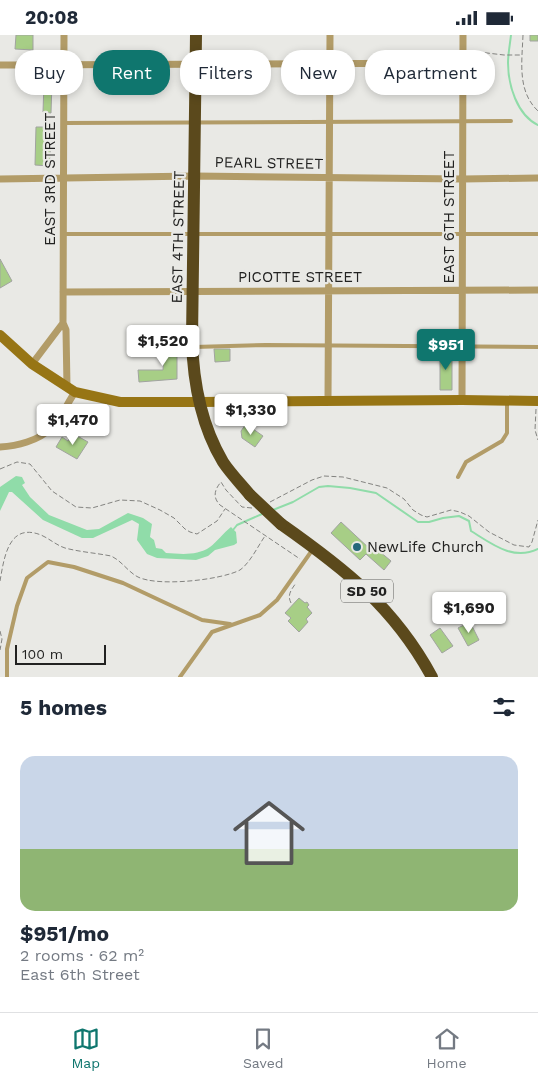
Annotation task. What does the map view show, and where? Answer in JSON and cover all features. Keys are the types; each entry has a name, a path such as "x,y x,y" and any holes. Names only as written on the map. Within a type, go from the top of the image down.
{"highway":[{"name":"EAST 4TH STREET","path":"196,35 196,50"},
{"name":"EAST 4TH STREET","path":"195,95 192,347 194,377 210,435 224,464 250,495 282,525 314,547 359,583 386,610 402,630 432,677"}],"street":[{"name":"EAST 3RD STREET","path":"64,35 64,50"},
{"path":"330,35 330,50"},
{"name":"EAST 6TH STREET","path":"462,50 463,35"},
{"path":"83,66 180,63"},
{"path":"0,65 15,65"},
{"name":"EAST 3RD STREET","path":"64,95 63,323 66,330 71,390"},
{"path":"328,401 329,95"},
{"name":"EAST 6TH STREET","path":"462,400 463,95"},
{"name":"PEARL STREET","path":"0,179 195,176 538,178"},
{"name":"PICOTTE STREET","path":"63,292 538,290"},
{"path":"32,364 63,323"},
{"path":"0,335 32,364 71,390 120,402 538,401"},
{"path":"0,447 26,442 45,433 57,420 71,390"}],"lane":[{"path":"64,123 511,121"},
{"path":"63,234 538,234"},
{"path":"192,347 329,345 538,347"},
{"path":"458,477 466,462 502,441 507,433 507,400"},
{"path":"180,677 212,632 230,624 260,615 277,600 314,547"},
{"path":"7,677 7,649 17,606 27,578 48,562 74,567 123,583 202,620 230,624"},
{"path":"0,659 7,657"}],"path":[{"path":"523,35 522,81 531,104 538,111"},
{"path":"495,54 522,55"},
{"path":"538,409 536,409 535,430 538,440"},
{"path":"0,469 17,462 30,464 52,491 76,507 92,508 120,500 140,501 174,518 185,529 197,534 217,521 225,509"},
{"path":"264,504 312,480 324,476 343,477 387,489 404,499 413,510 421,515 428,517 451,510 460,512 469,516 489,532 522,547 529,547 532,542 538,520"},
{"path":"257,507 250,509 242,507 226,490 222,482 216,488 215,497 225,509 304,562"},
{"path":"0,581 8,545 13,539 26,533 41,535 57,545 67,548 117,558 139,577 149,581 180,583 224,575 241,569 266,536"},
{"path":"291,603 289,594 300,577"},
{"path":"0,631 2,639 0,650"}],"shaded area":[{"path":"16,476 22,477 25,483 22,485 30,497 49,515 87,530 99,529 128,513 143,518 152,524 150,537 154,540 156,548 162,549 166,553 189,554 205,550 213,545 231,527 236,532 237,543 215,550 208,556 196,560 157,558 147,554 137,540 139,524 132,520 93,538 82,538 43,520 12,492 9,492 0,511 0,487"}],"building":[{"path":"16,35 33,35 33,50 15,49"},
{"path":"530,35 538,35 538,41 530,41"},
{"path":"44,95 52,95 51,113 43,112"},
{"path":"36,127 51,127 50,166 35,165"},
{"path":"0,259 12,281 0,288"},
{"path":"164,344 177,345 177,379 139,382 138,370 163,370"},
{"path":"214,349 230,349 230,361 215,362"},
{"path":"440,351 452,351 452,390 440,390"},
{"path":"246,424 263,436 255,447 242,438 241,431"},
{"path":"72,433 88,442 77,459 56,447 62,437 68,441"},
{"name":"NewLife Church","path":"341,522 370,549 373,546 391,561 384,570 366,554 360,560 331,533"},
{"path":"455,593 462,606 447,614 440,601"},
{"path":"299,598 305,603 307,602 309,605 307,607 312,613 306,619 308,622 299,632 288,621 291,618 285,613"},
{"path":"470,622 479,640 468,646 458,628"},
{"path":"440,628 453,646 442,653 430,635"}],"waterway":[{"path":"511,35 508,72 512,90 524,114 538,125"},
{"path":"273,510 293,502 319,487 350,488 376,493 418,522 429,522 459,516 469,521 471,531 495,546 520,553 538,549"},
{"path":"233,530 237,525 262,514"}],"place":[{"name":"NewLife Church","path":"357,547"}]}
